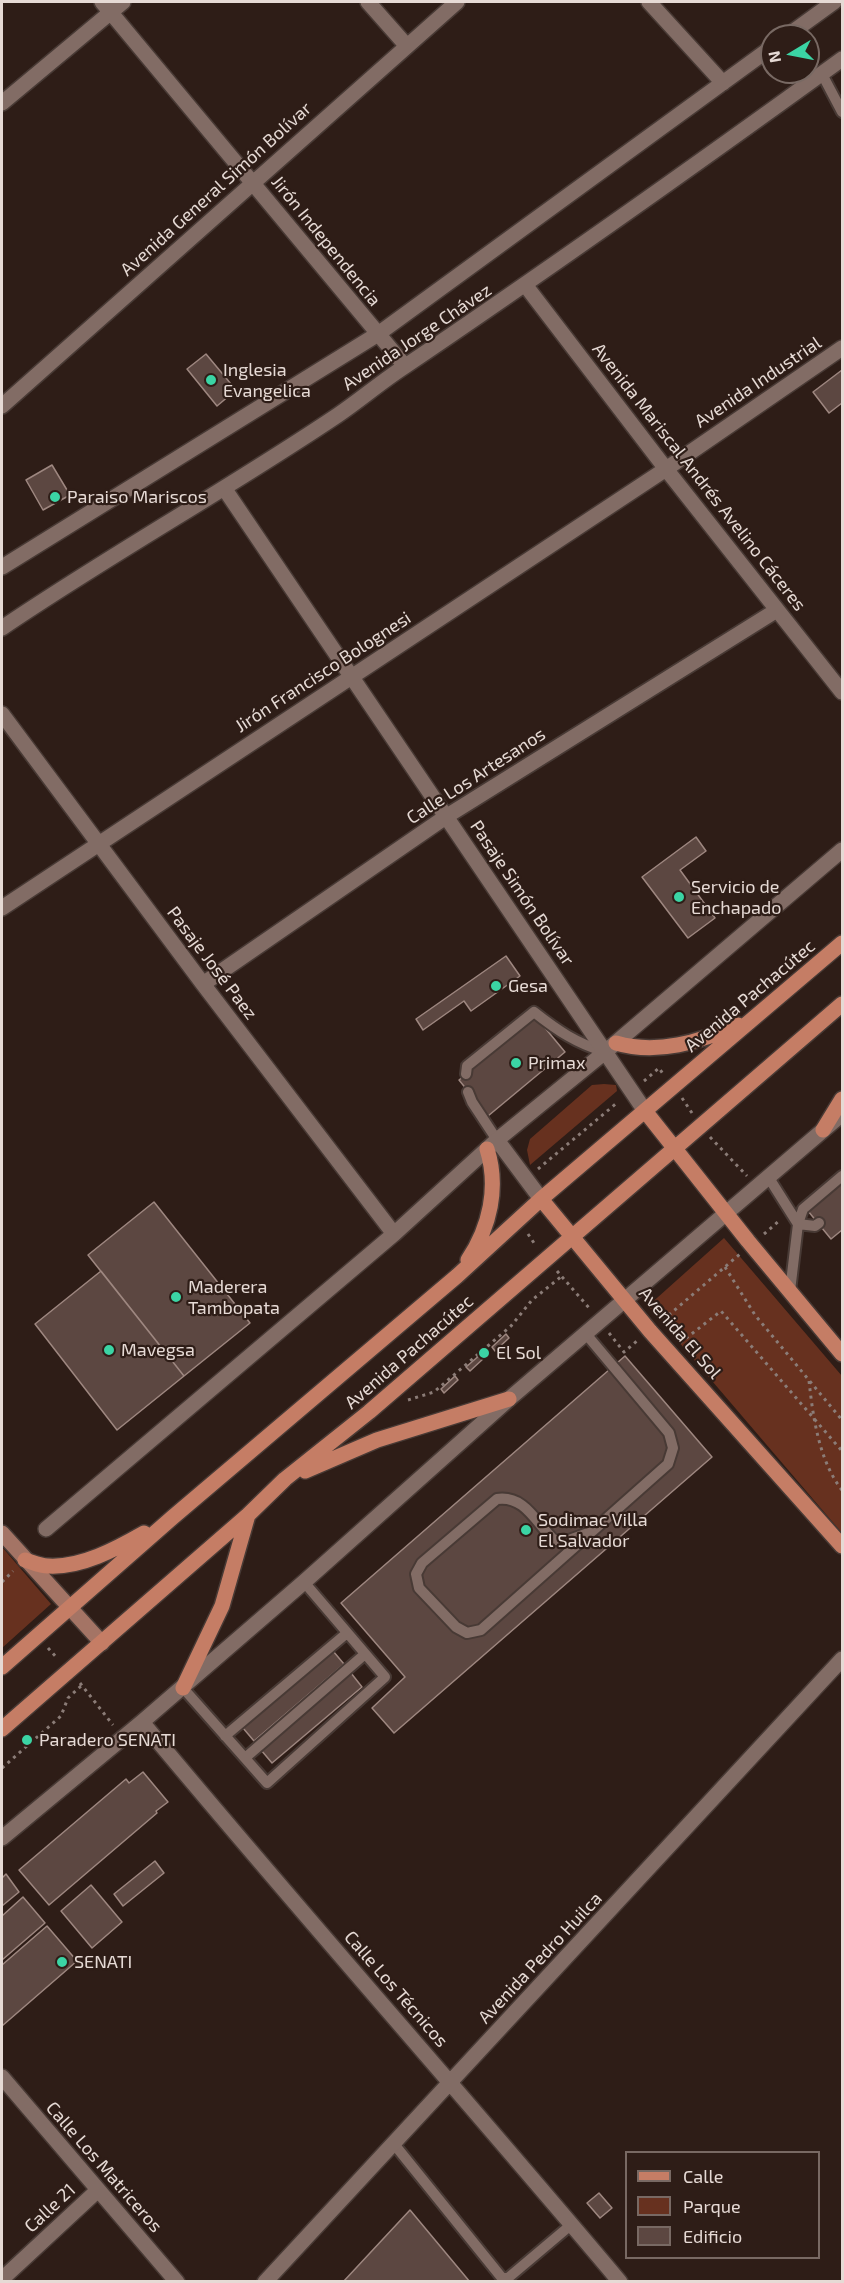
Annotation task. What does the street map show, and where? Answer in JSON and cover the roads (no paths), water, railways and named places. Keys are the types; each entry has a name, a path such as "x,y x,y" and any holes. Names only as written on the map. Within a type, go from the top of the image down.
{"main road":[{"name":"Avenida Pachacútec","path":"2,1666 173,1517 458,1276 541,1199 843,943"},
{"name":"Avenida Pachacútec","path":"2,1729 248,1515 285,1479 369,1412 843,1004"},
{"path":"610,1048 675,1046 706,1038 752,1019"},
{"path":"823,1130 843,1100"},
{"path":"645,1111 751,1245 843,1354"},
{"path":"458,1276 479,1239 489,1209 493,1169 492,1144"},
{"name":"Avenida El Sol","path":"541,1199 650,1331 843,1546"},
{"path":"285,1479 377,1440 509,1399"},
{"path":"183,1688 222,1606 248,1515"},
{"path":"25,1560 46,1567 70,1565 124,1545 173,1517"}],"street":[{"path":"368,2 406,45"},
{"name":"Avenida General Simón Bolívar","path":"2,406 457,2"},
{"path":"649,2 723,83"},
{"path":"804,24 834,2"},
{"path":"2,103 112,5"},
{"name":"Jirón Independencia","path":"112,5 253,182 405,366"},
{"name":"Avenida Jorge Chávez","path":"2,567 378,334 760,56"},
{"name":"Avenida Jorge Chávez","path":"2,628 51,594 338,415 405,366 526,286 843,59"},
{"name":"Avenida Mariscal Andrés Avelino Cáceres","path":"526,286 666,469 843,692"},
{"name":"Avenida Industrial","path":"666,469 843,348"},
{"name":"Jirón Francisco Bolognesi","path":"2,908 666,469"},
{"name":"Pasaje Simón Bolívar","path":"224,488 447,816 610,1048"},
{"name":"Calle Los Artesanos","path":"203,984 447,816 777,610"},
{"name":"Pasaje José Paez","path":"2,714 203,984 394,1234"},
{"path":"46,1529 394,1234 492,1144 610,1048 843,850"},
{"path":"610,1048 631,1091 645,1111"},
{"path":"2,1838 183,1688 509,1399 843,1114"},
{"name":"Avenida El Sol","path":"492,1144 526,1179 541,1199"},
{"path":"2,1533 102,1643"},
{"name":"Avenida Pedro Huilca","path":"266,2282 843,1659"},
{"name":"Calle Los Técnicos","path":"142,1722 250,1852 620,2282"},
{"name":"Calle Los Matriceros","path":"2,2078 177,2282"},
{"name":"Calle 21","path":"2,2279 98,2190"}],"lane":[{"path":"822,74 843,112"},
{"path":"466,1074 467,1066 534,1011 554,1033 581,1045 610,1048"},
{"path":"472,1098 492,1144"},
{"path":"790,1290 798,1224 803,1209 843,1176"},
{"path":"763,1182 798,1224 815,1226 819,1223"},
{"path":"585,1334 669,1433 673,1448 668,1464 481,1630 467,1633 456,1627 419,1588 416,1574 422,1563 497,1499 508,1497 520,1502 554,1540 568,1540 591,1532"},
{"path":"183,1688 267,1784 385,1677 304,1582"},
{"path":"225,1736 347,1633"},
{"path":"245,1758 365,1654"},
{"path":"394,2144 502,2278 508,2278 572,2224"}],"place":[{"name":"Inglesia Evangelica","path":"211,380"},
{"name":"Paraiso Mariscos","path":"55,497"},
{"name":"Servicio de Enchapado","path":"679,897"},
{"name":"Gesa","path":"496,986"},
{"name":"Primax","path":"516,1063"},
{"name":"Maderera Tambopata","path":"176,1297"},
{"name":"Mavegsa","path":"109,1350"},
{"name":"El Sol","path":"484,1353"},
{"name":"Sodimac Villa El Salvador","path":"526,1530"},
{"name":"Paradero SENATI","path":"27,1740"},
{"name":"SENATI","path":"62,1962"}]}
